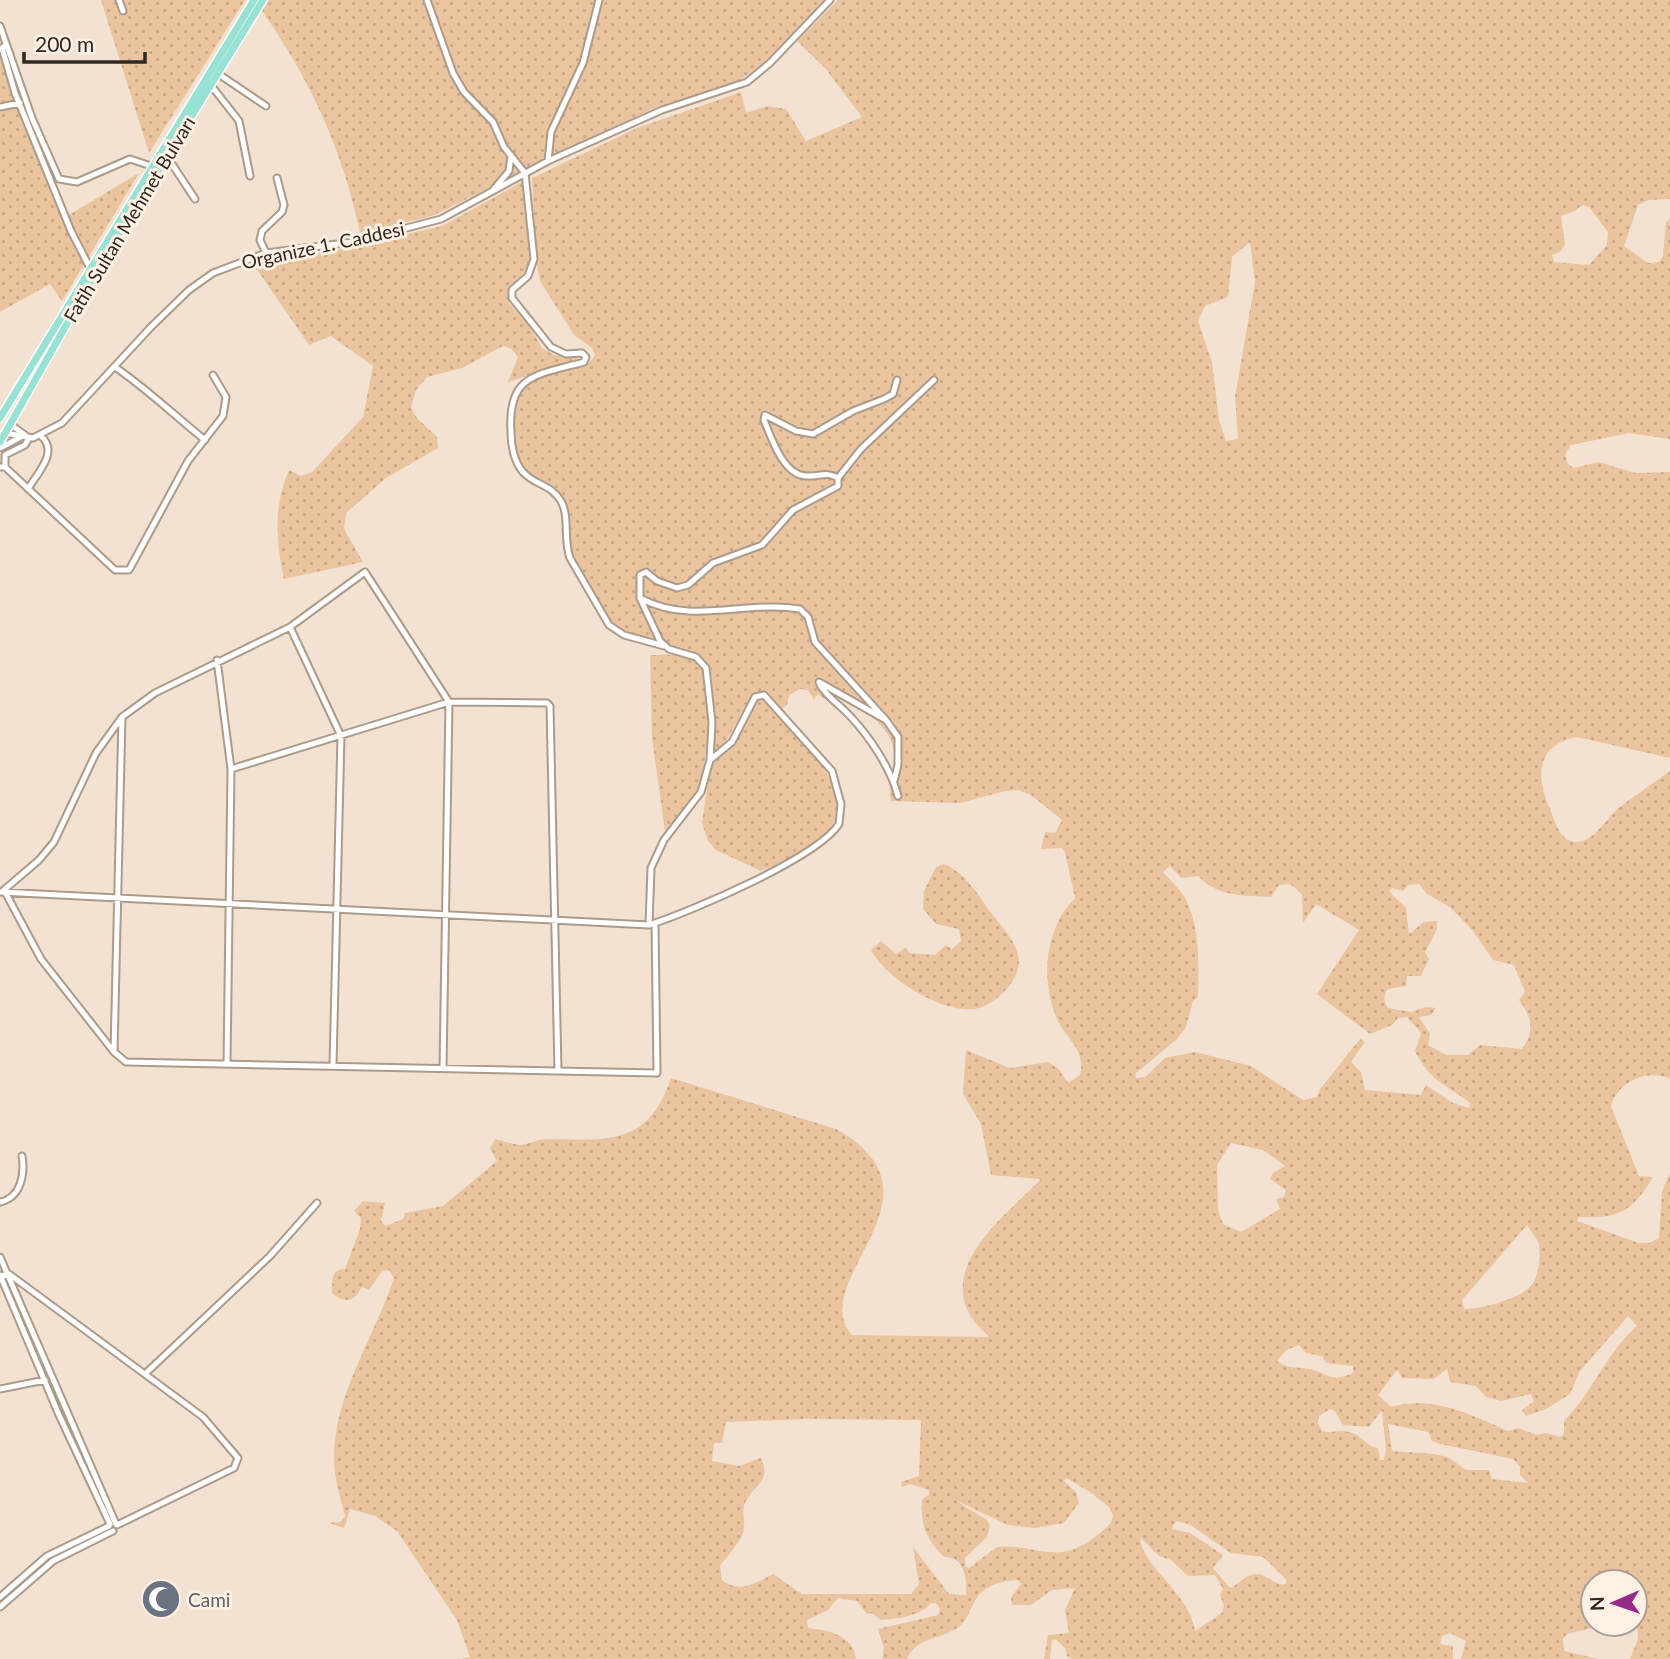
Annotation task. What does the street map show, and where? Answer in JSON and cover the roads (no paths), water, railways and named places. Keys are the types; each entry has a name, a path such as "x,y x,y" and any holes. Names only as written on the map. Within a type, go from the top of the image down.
{"main road":[{"name":"Fatih Sultan Mehmet Bulvarı","path":"0,418 254,0"},
{"name":"Fatih Sultan Mehmet Bulvarı","path":"0,442 2,432 10,424 166,155 263,0"},
{"path":"0,418 10,424"}],"street":[{"path":"119,0 124,11"},
{"path":"2,891 41,959 114,1052 126,1062 657,1073 651,868 664,840 701,792 710,760 710,690 706,668 696,657 624,635 609,625 598,610 566,548 564,508 560,499 546,484 524,473 513,450 509,408 520,385 586,358 584,354 566,354 551,347 512,298 512,290 528,275 534,258 525,173 511,155 493,122 464,92 453,73 427,0"},
{"path":"548,161 551,132 583,63 599,0"},
{"name":"Organize 1. Caddesi","path":"20,438 41,436 62,423 189,290 213,273 266,253 343,244 441,219 548,161 662,110 747,82 770,63 830,0"},
{"path":"0,26 32,118 59,178 77,182 130,159 151,166"},
{"path":"6,45 2,48 20,103 71,231 90,268"},
{"path":"217,74 266,106"},
{"path":"211,84 239,121 250,176"},
{"path":"0,107 20,103"},
{"path":"166,155 195,199"},
{"path":"492,191 509,171 511,155"},
{"path":"266,253 260,240 262,231 278,219 284,205 277,178"},
{"path":"115,367 144,386 158,402 205,440"},
{"path":"10,424 29,438 25,445 5,455 3,467 115,570 124,572 132,567 188,461 223,416 226,405 223,390 213,375"},
{"path":"838,478 828,473 806,476 796,473 776,449 764,416 769,415 796,431 813,434 853,411 893,394 897,380"},
{"path":"664,646 640,598 642,573 677,587 688,585 713,563 762,545 793,510 837,487 838,478 861,449 934,380"},
{"path":"2,432 20,438"},
{"path":"28,489 49,454 48,444 41,436"},
{"path":"0,448 20,438"},
{"path":"2,891 39,860 54,842 96,752 122,717 155,693 217,660 290,627 365,572 449,702 443,1068"},
{"path":"640,598 670,611 694,614 728,608 800,609 808,617 815,642 886,720 898,737 898,765 894,781"},
{"path":"290,627 341,736 332,1065"},
{"path":"217,660 232,769 227,1063"},
{"path":"886,720 818,682 830,701 849,714 857,724 894,781 898,796"},
{"path":"2,891 228,905 652,924 676,916 802,857 839,824 841,804 832,771 764,695 755,697 732,743 710,760"},
{"path":"232,769 449,702 540,701 550,706 558,1071"},
{"path":"114,1052 122,717"},
{"path":"0,1202 12,1197 19,1187 23,1172 22,1156"},
{"path":"145,1374 270,1256 317,1203"},
{"path":"0,1257 9,1274 48,1380"},
{"path":"0,1597 47,1556 113,1526 234,1468 238,1462 233,1451 203,1418 9,1274 0,1275 113,1526"},
{"path":"0,1389 48,1380"},
{"path":"0,1606 52,1561 113,1526"}],"place":[{"name":"Cami","path":"161,1599"}]}
